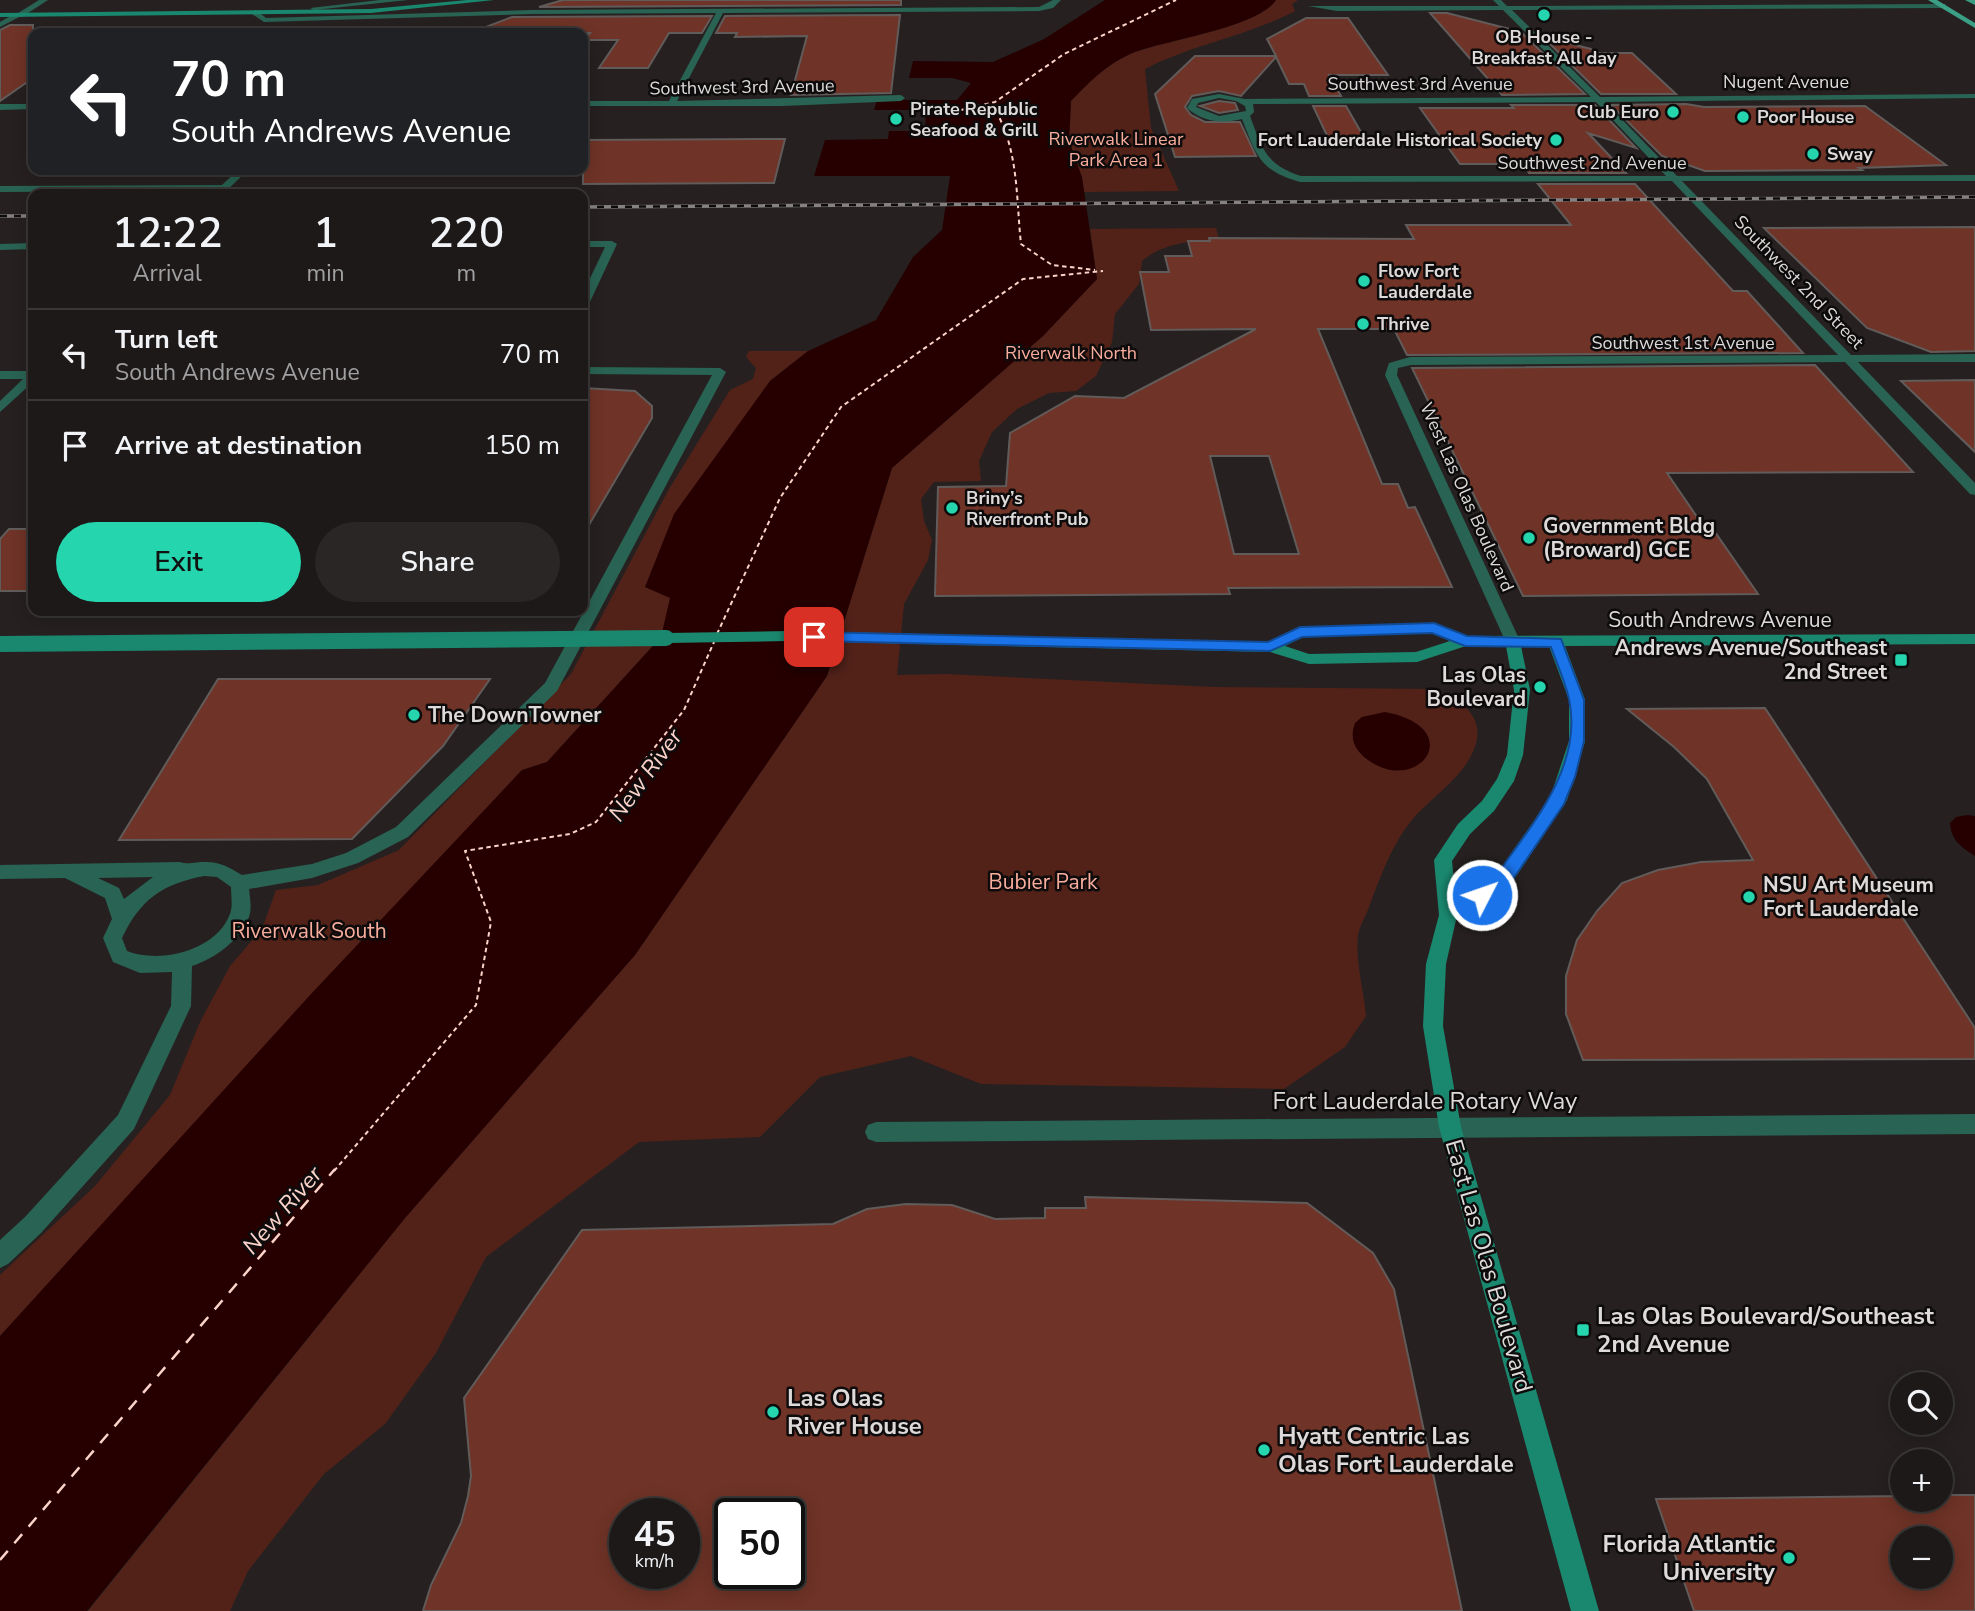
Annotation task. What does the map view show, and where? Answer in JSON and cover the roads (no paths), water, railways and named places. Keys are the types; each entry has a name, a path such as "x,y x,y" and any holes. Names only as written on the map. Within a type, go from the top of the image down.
{"main road":[{"path":"0,15 411,9 490,0"},
{"path":"1932,0 1975,26"},
{"path":"1969,0 1975,3"},
{"name":"South Andrews Avenue","path":"1270,646 1300,632 1434,628 1465,641 1513,643 1975,639"},
{"name":"South Andrews Avenue","path":"0,644 788,636 1270,646 1309,659 1417,657 1465,641"},
{"name":"East Las Olas Boulevard","path":"1513,643 1522,690 1515,755 1505,781 1488,806 1464,829 1443,860 1448,915 1436,964 1433,1026 1450,1127 1584,1611"},
{"path":"1448,915 1499,886 1558,800 1577,741 1577,700 1556,643"}],"street":[{"path":"0,25 44,0"},
{"path":"284,12 404,0"},
{"path":"389,28 412,15 1039,9 1057,0"},
{"name":"Southwest 2nd Street","path":"1497,0 1597,98 1846,360 1975,491"},
{"path":"1312,6 1337,9 1943,6"},
{"path":"253,12 264,20 378,18 386,28"},
{"path":"672,103 720,12"},
{"name":"Nugent Avenue","path":"1597,98 1975,96"},
{"name":"Southwest 3rd Avenue","path":"1245,116 1229,119 1209,117 1191,108 1195,101 1209,97 1245,102 1597,98"},
{"name":"Southwest 3rd Avenue","path":"588,104 901,98"},
{"name":"Southwest 2nd Avenue","path":"1245,102 1251,109 1245,116 1259,156 1267,166 1300,180 1975,178"},
{"path":"0,107 28,107"},
{"path":"223,189 238,175"},
{"path":"0,189 28,189"},
{"path":"588,244 612,244 588,293"},
{"path":"0,247 28,246"},
{"name":"Southwest 1st Avenue","path":"1393,366 1410,361 1975,358"},
{"name":"West Las Olas Boulevard","path":"1393,366 1391,375 1513,643"},
{"path":"240,883 312,871 352,858 402,832 551,687 720,372 588,370"},
{"path":"0,375 28,375"},
{"path":"0,408 28,380"},
{"path":"0,872 204,869 220,870 240,883 244,895 242,910 234,925 211,947 182,963 159,968 139,967 124,960 116,949 115,933 121,917 148,889 186,871 204,869"},
{"path":"68,872 112,893 121,917"},
{"path":"0,1256 33,1225 126,1122 181,1006 182,963"},
{"name":"Fort Lauderdale Rotary Way","path":"876,1132 1975,1124"}],"water":[{"name":"New River","path":"1105,0 1276,0 1266,10 1231,26 1121,58 1091,81 1071,101 1069,141 1082,177 1097,279 1043,336 892,468 827,676 635,955 405,1218 87,1611 0,1611 0,1336 311,994 522,770 547,762 661,637 670,598 645,587 674,514 770,381 808,351 876,320 913,257 942,230 950,176 814,176 825,140 888,139 889,131 925,131 926,110 874,110 877,100 957,100 971,83 952,78 909,78 913,61 993,62 1044,39"},
{"path":"1385,712 1411,720 1425,732 1430,745 1426,757 1416,766 1401,770 1383,768 1364,757 1357,749 1353,737 1355,723 1362,717"},
{"path":"1975,816 1975,856 1958,842 1951,829 1950,823 1956,817"}],"railway":[{"path":"588,207 1975,197"},
{"path":"0,216 28,216"}],"place":[{"name":"OB House - Breakfast All day","path":"1544,15"},
{"name":"Club Euro","path":"1673,112"},
{"name":"Poor House","path":"1743,117"},
{"name":"Pirate Republic Seafood & Grill","path":"896,119"},
{"name":"Fort Lauderdale Historical Society","path":"1556,140"},
{"name":"Sway","path":"1813,154"},
{"name":"Flow Fort Lauderdale","path":"1364,281"},
{"name":"Thrive","path":"1363,324"},
{"name":"Briny’s Riverfront Pub","path":"952,508"},
{"name":"Government Bldg (Broward) GCE","path":"1529,538"},
{"name":"Andrews Avenue/Southeast 2nd Street","path":"1901,660"},
{"name":"Las Olas Boulevard","path":"1540,687"},
{"name":"The DownTowner","path":"414,715"},
{"name":"NSU Art Museum Fort Lauderdale","path":"1749,897"},
{"name":"Las Olas Boulevard/Southeast 2nd Avenue","path":"1583,1330"},
{"name":"Las Olas River House","path":"773,1412"},
{"name":"Hyatt Centric Las Olas Fort Lauderdale","path":"1264,1450"},
{"name":"Florida Atlantic University","path":"1789,1558"}],"park label":[{"name":"Riverwalk Linear Park Area 1","path":"1116,149"},
{"name":"Riverwalk North","path":"1071,353"},
{"name":"Bubier Park","path":"1043,882"},
{"name":"Riverwalk South","path":"309,931"}]}
